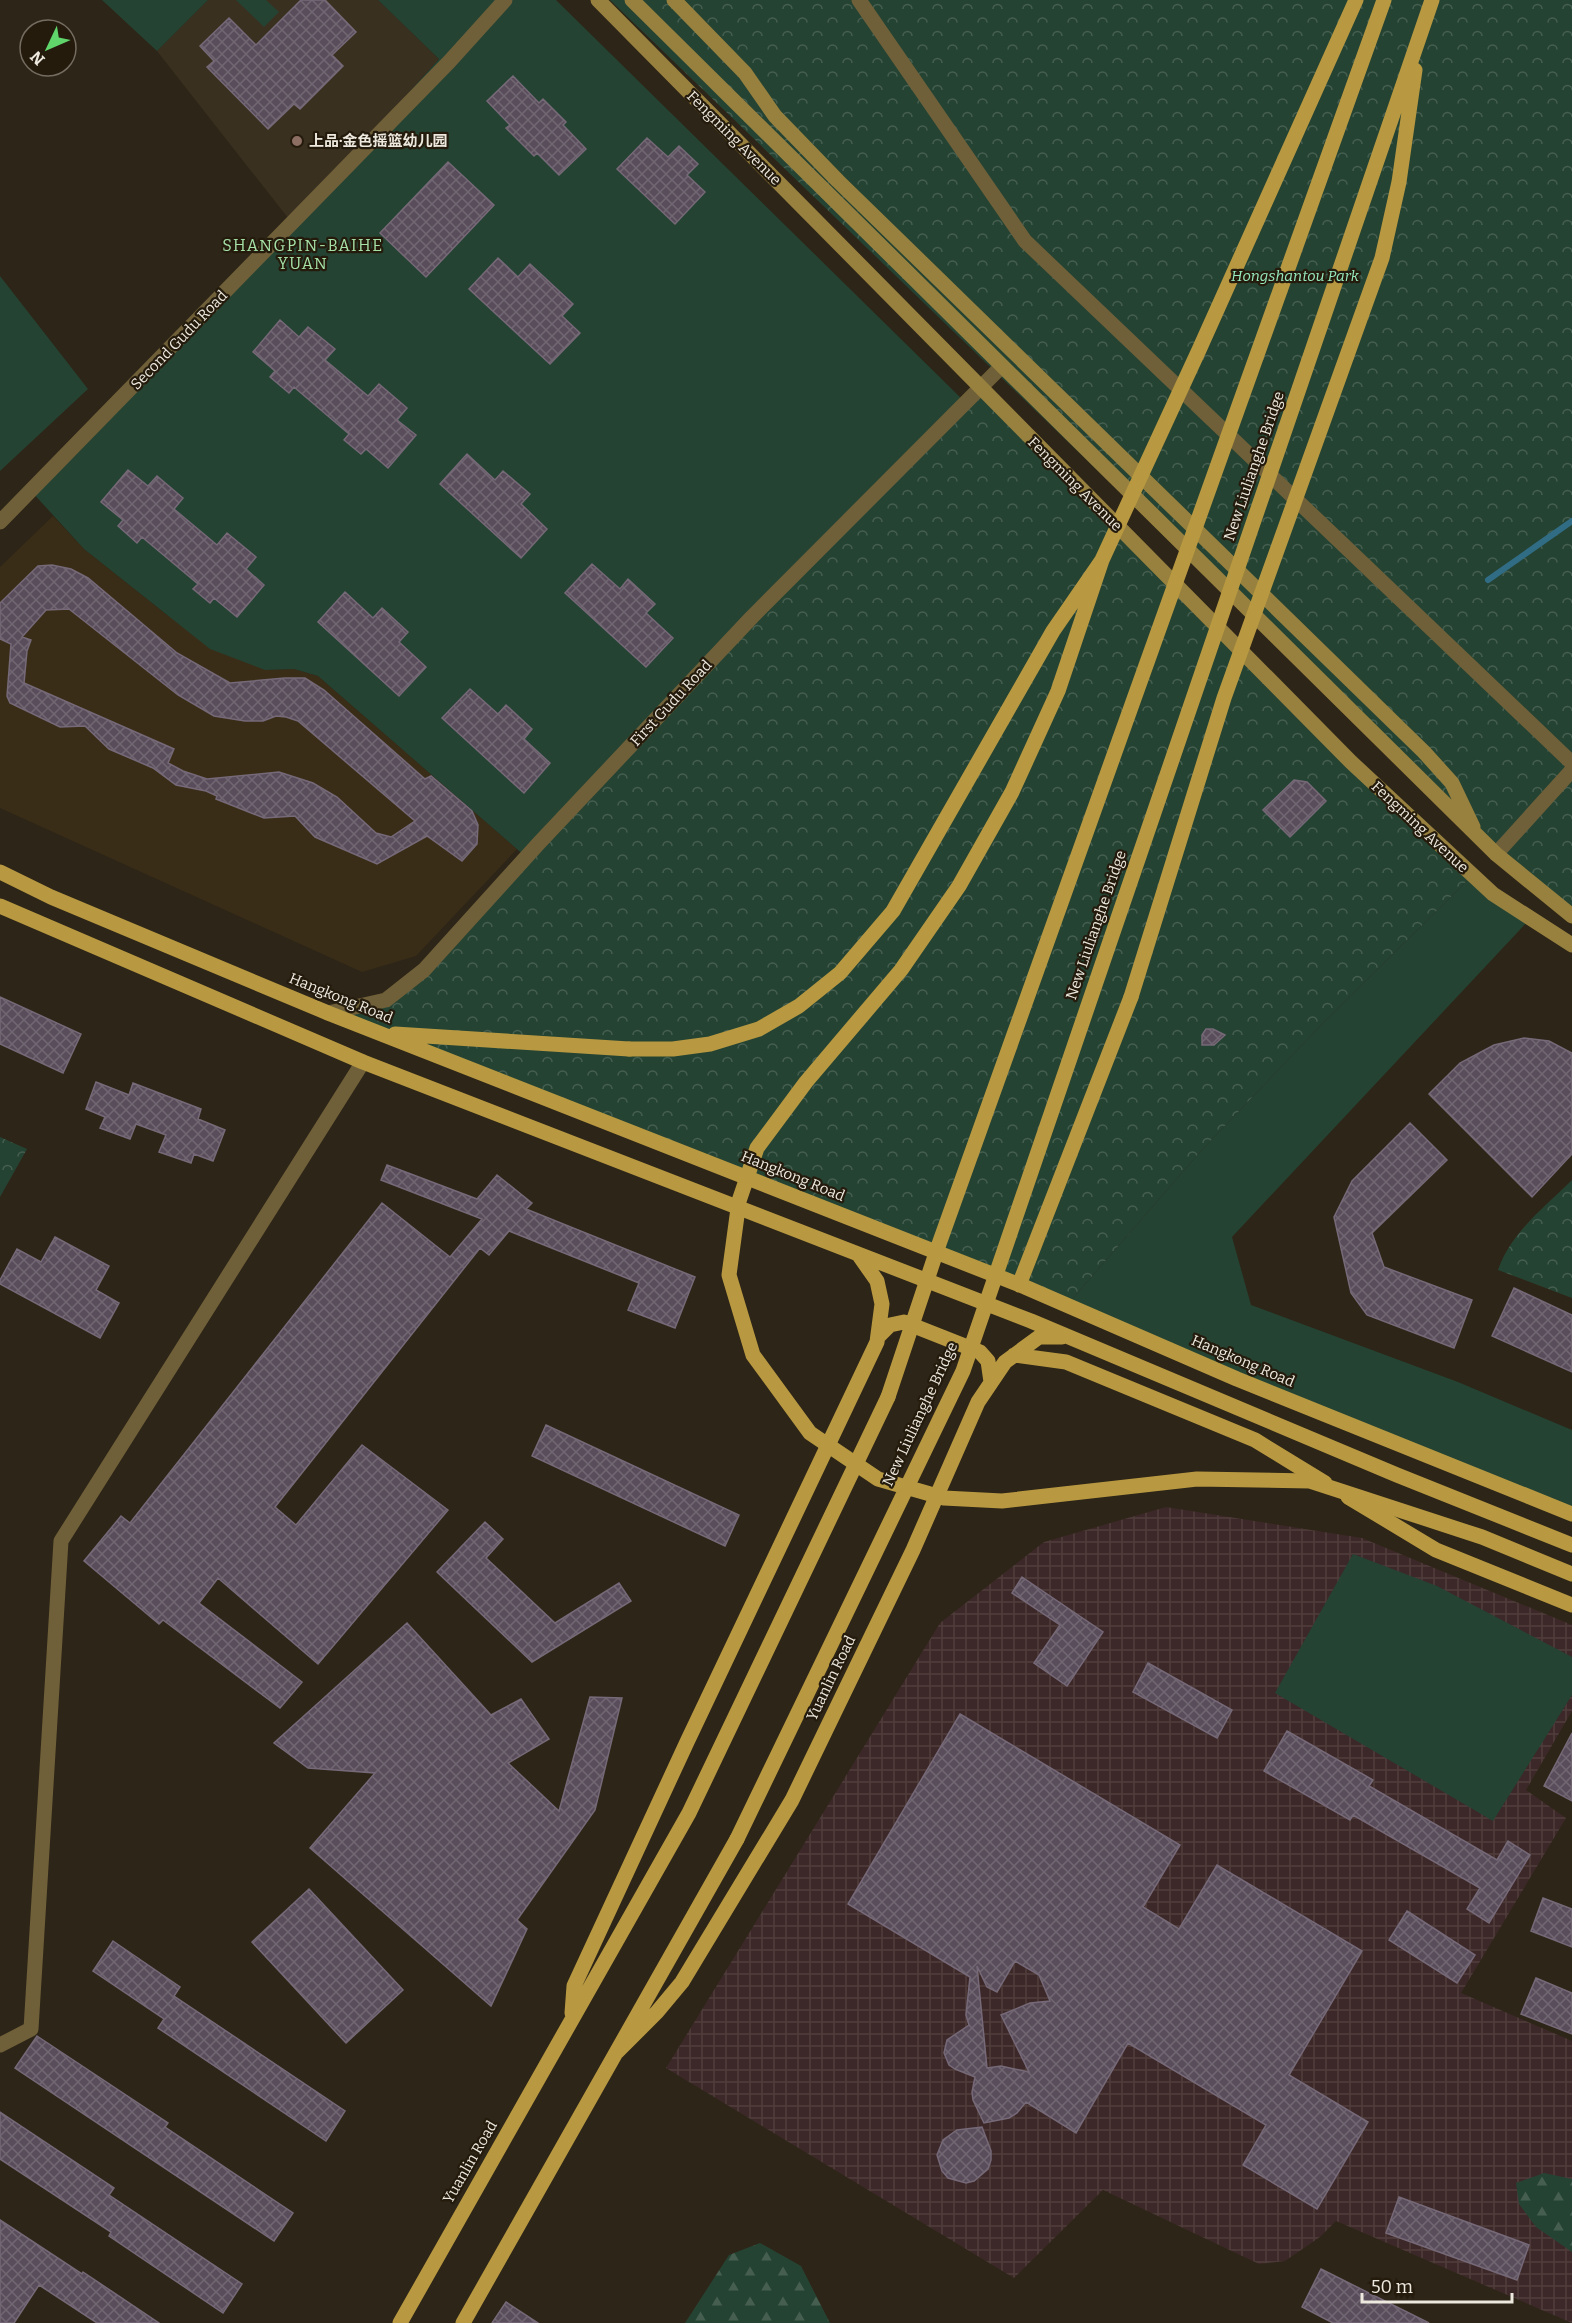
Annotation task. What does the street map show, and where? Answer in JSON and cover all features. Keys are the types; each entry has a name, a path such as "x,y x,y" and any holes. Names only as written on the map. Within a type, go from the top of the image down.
{"main road":[{"name":"Fengming Avenue","path":"598,0 1352,762 1492,894 1572,945"},
{"name":"Fengming Avenue","path":"632,0 1496,855 1572,916"},
{"path":"674,0 745,73 775,116 838,181 1424,752 1452,783 1479,838"},
{"path":"1356,0 1102,560 1058,691 1012,792 959,886 901,969 806,1082 757,1148 739,1201 729,1275 753,1355 810,1433 878,1479 944,1498 1002,1501 1197,1479 1310,1481 1482,1537 1572,1574"},
{"name":"Yuanlin Road","path":"400,2323 689,1813 888,1396 946,1222 1384,0"},
{"name":"New Liulianghe Bridge","path":"737,1839 963,1371 1432,0"},
{"path":"1019,1285 1131,997 1224,698 1382,258 1399,182 1421,33"},
{"path":"380,1033 491,1042 673,1049 710,1044 759,1029 800,1006 840,973 892,911 1053,630 1102,560"},
{"name":"Hangkong Road","path":"0,872 51,897 328,1013 1019,1285 1237,1379 1572,1514"},
{"path":"0,906 363,1062 1071,1338 1397,1475 1572,1545"},
{"name":"Yuanlin Road","path":"572,2020 574,1986 878,1337 882,1305 877,1281 858,1254"},
{"path":"878,1337 890,1325 904,1322 980,1352 988,1361 992,1382"},
{"name":"Yuanlin Road","path":"616,2052 657,2013 682,1982 792,1800 913,1550 978,1402 1005,1362 1039,1337 1071,1338"},
{"path":"1014,1355 1066,1362 1255,1440 1436,1550 1572,1605"},
{"name":"Yuanlin Road","path":"463,2323 737,1839"}],"street":[{"name":"Second Gudu Road","path":"0,522 441,70 506,0"},
{"path":"859,0 1025,241 1572,763"},
{"name":"First Gudu Road","path":"328,1013 386,1000 424,970 539,843 752,617 1002,366"},
{"path":"1496,855 1572,770"},
{"path":"0,2045 31,2029 61,1541 363,1062"}],"shaded area":[{"name":"上品·金色摇篮幼儿园","path":"208,0 378,0 439,59 292,223 157,51"},
{"path":"53,516 84,549 167,615 265,670 294,669 318,676 517,849 416,956 362,972 0,808 0,567"},
{"path":"1166,1507 1362,1538 1572,1625 1572,1711 1526,1790 1566,1818 1461,1993 1572,2041 1572,2323 1336,2221 1320,2237 1285,2261 1259,2264 1103,2190 1014,2278 666,2068 940,1623 1044,1542"}],"green space":[{"path":"102,0 208,0 157,51"},
{"path":"236,0 266,0 279,12 264,27"},
{"path":"378,0 556,0 965,402 526,857 318,676 294,669 265,670 210,649 84,549 31,491 292,223 439,59"},
{"name":"Hongshantou Park","path":"610,0 1572,0 1572,911 1495,854"},
{"path":"0,276 88,389 0,471"},
{"path":"980,387 1472,876 1320,1026 1199,1153 1067,1305 328,1013 386,1000"},
{"path":"1472,876 1530,919 1232,1237 1251,1305 1458,1382 1572,1430 1572,1514 1067,1305 1199,1153 1320,1026"},
{"path":"0,1137 27,1149 0,1197"},
{"path":"1572,1180 1572,1298 1498,1270 1504,1256 1520,1232"},
{"path":"1353,1554 1437,1586 1572,1657 1572,1695 1493,1821 1275,1693"},
{"path":"1544,2173 1572,2179 1572,2252 1536,2227 1519,2204 1516,2183"},
{"path":"760,2243 801,2266 830,2323 685,2323 729,2255"}],"building":[{"path":"301,0 325,0 356,32 332,55 343,66 300,109 294,104 268,129 207,67 214,61 200,46 229,18 256,45"},
{"path":"513,76 539,103 543,99 566,122 563,125 586,149 559,175 537,153 534,156 506,128 510,125 487,101"},
{"path":"647,138 668,157 679,146 698,164 687,175 705,192 675,224 617,169"},
{"path":"448,162 494,205 426,277 380,233"},
{"path":"498,258 518,277 530,264 573,304 562,316 580,333 550,364 469,289"},
{"path":"280,320 299,337 308,327 335,349 325,360 368,396 379,384 407,408 397,420 416,435 388,468 366,449 361,454 344,440 349,434 294,387 289,393 270,377 275,371 253,352"},
{"path":"467,454 495,480 503,471 530,494 521,504 547,529 521,558 440,484"},
{"path":"128,470 148,486 157,476 183,498 174,509 217,545 227,533 256,557 246,569 264,585 237,617 214,598 210,603 193,589 198,584 142,537 137,543 118,526 123,520 101,502"},
{"path":"592,564 620,589 628,579 655,604 646,613 673,638 646,667 565,593"},
{"path":"52,565 71,569 88,578 177,653 230,683 305,678 324,690 425,779 431,776 472,811 478,825 477,844 462,861 427,836 377,864 315,837 295,816 264,818 216,799 217,796 206,791 176,785 153,768 109,749 85,726 60,727 10,703 7,696 11,644 0,639 0,603 38,566","holes":["69,609 178,695 214,716 245,721 263,721 276,716 298,721 415,821 391,837 376,833 337,797 313,783 279,772 207,779 183,771 168,763 174,749 24,683 27,651 31,640 22,637 46,610"]},
{"path":"345,592 373,618 382,608 408,632 399,642 426,667 399,696 318,622"},
{"path":"470,689 498,714 506,705 532,729 524,739 550,763 524,793 442,718"},
{"path":"1294,780 1307,782 1326,801 1290,837 1263,810"},
{"path":"0,997 81,1034 63,1073 0,1044"},
{"path":"1206,1029 1213,1029 1225,1035 1214,1045 1202,1045 1202,1035"},
{"path":"1524,1038 1549,1041 1572,1053 1572,1154 1532,1197 1429,1094 1460,1063 1494,1045"},
{"path":"96,1082 129,1095 133,1083 201,1109 198,1119 225,1130 213,1161 194,1154 191,1163 159,1152 166,1135 136,1124 130,1139 100,1128 105,1117 86,1109"},
{"path":"1410,1123 1447,1160 1372,1233 1384,1267 1472,1300 1454,1348 1367,1315 1351,1293 1334,1217 1352,1181"},
{"path":"387,1165 477,1199 497,1175 532,1203 526,1209 695,1277 675,1328 628,1310 639,1283 509,1231 489,1255 480,1248 275,1507 296,1525 362,1445 448,1510 318,1664 218,1578 199,1603 302,1682 280,1708 163,1620 159,1624 84,1561 121,1516 130,1523 382,1203 450,1257 482,1219 381,1180"},
{"path":"55,1237 109,1266 96,1290 119,1303 100,1338 0,1284 17,1249 41,1262"},
{"path":"1514,1288 1572,1315 1572,1372 1492,1336"},
{"path":"546,1425 739,1515 725,1546 532,1456"},
{"path":"485,1522 503,1539 486,1558 555,1623 619,1583 631,1601 532,1662 437,1572"},
{"path":"1022,1577 1103,1632 1067,1686 1034,1663 1060,1625 1012,1593"},
{"path":"407,1623 491,1715 521,1699 549,1739 508,1763 559,1811 590,1697 622,1698 595,1810 517,1920 527,1929 491,2006 310,1848 375,1773 308,1768 274,1743"},
{"path":"1148,1663 1232,1710 1217,1738 1133,1692"},
{"path":"960,1714 1180,1845 1143,1907 1179,1929 1217,1865 1362,1951 1289,2075 1368,2122 1317,2209 1243,2165 1266,2125 1128,2043 1076,2133 1026,2102 1017,2113 1009,2118 984,2123 973,2100 975,2077 949,2065 944,2053 947,2040 969,2025 966,2015 970,1977 848,1904","holes":["1015,1961 1039,1975 1050,2001 1030,2003 1001,2015 1029,2072 1001,2066 987,2068 977,1966 987,1987 997,1992"]},
{"path":"1287,1731 1373,1780 1369,1786 1497,1860 1508,1841 1530,1855 1489,1923 1467,1909 1480,1888 1353,1815 1350,1820 1264,1771"},
{"path":"1572,1733 1572,1801 1544,1786"},
{"path":"309,1889 403,1990 346,2043 252,1942"},
{"path":"1543,1898 1572,1909 1572,1947 1531,1931"},
{"path":"1407,1911 1475,1955 1457,1983 1389,1940"},
{"path":"113,1941 180,1987 174,1996 345,2111 326,2141 158,2028 164,2019 93,1971"},
{"path":"1536,1978 1572,1993 1572,2034 1521,2014"},
{"path":"37,2036 168,2123 165,2127 293,2213 274,2241 15,2068"},
{"path":"0,2112 114,2188 109,2195 242,2284 223,2313 109,2236 111,2232 0,2159"},
{"path":"982,2127 991,2151 988,2169 974,2181 966,2183 948,2178 942,2171 937,2155 943,2140 957,2130"},
{"path":"1399,2197 1529,2245 1517,2280 1386,2233"},
{"path":"0,2220 159,2323 97,2323 39,2285 14,2323 0,2323"},
{"path":"1321,2269 1429,2323 1333,2323 1302,2307"},
{"path":"506,2302 538,2323 492,2323"}],"waterway":[{"path":"1488,580 1572,521"}],"place":[{"name":"上品·金色摇篮幼儿园","path":"297,141"}],"district":[{"name":"SHANGPIN-BAIHE YUAN","path":"303,254"}]}
